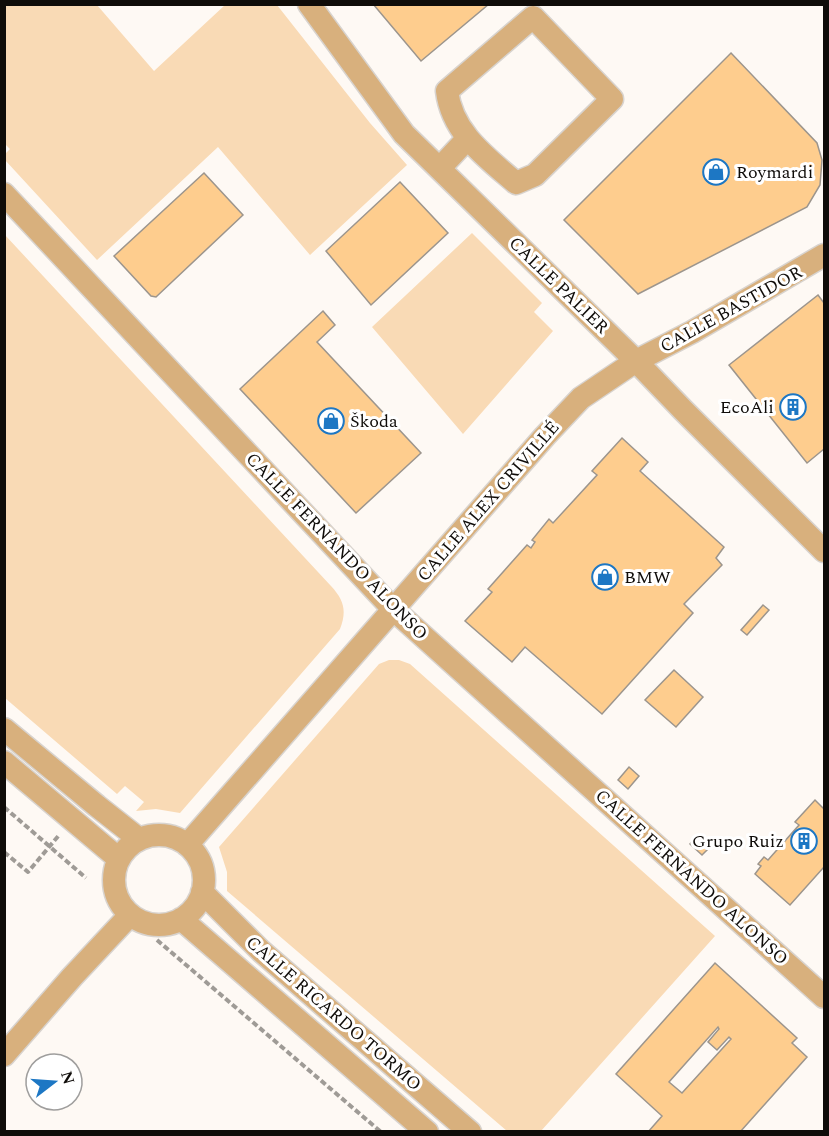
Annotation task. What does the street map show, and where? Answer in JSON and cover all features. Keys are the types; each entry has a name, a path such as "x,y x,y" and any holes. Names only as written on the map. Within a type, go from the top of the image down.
{"street":[{"name":"CALLE PALIER","path":"309,4 404,134 636,361 825,551"},
{"path":"533,16 612,99 535,175 516,183 467,139 449,104 447,91 533,16"},
{"path":"440,168 467,139"},
{"name":"CALLE FERNANDO ALONSO","path":"4,194 393,609 825,996"},
{"name":"CALLE BASTIDOR","path":"636,361 692,332 825,255"},
{"name":"CALLE ALEX CRIVILLÉ","path":"187,845 545,436 581,398 636,361"},
{"path":"4,729 139,839"},
{"path":"4,762 119,859"},
{"path":"164,835 176,838 187,845 196,854 202,866 204,879 198,903 181,919 169,924 155,925 142,922 130,915 120,903 115,889 114,874 119,859 139,839 151,836 164,835"},
{"name":"CALLE RICARDO TORMO","path":"202,892 261,951 470,1131"},
{"path":"4,1055 77,971 130,915"},
{"name":"CALLE RICARDO TORMO","path":"181,919 427,1131"}],"path":[{"path":"4,807 86,878"},
{"path":"4,852 28,872 72,820"},
{"path":"157,940 381,1131"}],"shaded area":[{"path":"5,5 97,5 154,71 225,5 277,5 370,123 407,165 310,255 218,147 97,260 5,160 5,154 10,149 4,143"},
{"path":"472,233 542,303 534,312 553,331 463,434 372,327"},
{"path":"5,235 331,586 343,606 340,629 180,813 156,809 136,811 144,802 125,786 117,794 5,698"},
{"path":"389,660 399,660 410,664 715,936 541,1131 507,1131 227,891 227,872 219,847 379,664"}],"building":[{"path":"373,4 489,4 421,61"},
{"name":"Roymardi","path":"731,53 817,143 822,160 820,185 807,207 638,294 564,220"},
{"path":"204,173 243,215 156,297 151,296 114,256"},
{"path":"400,182 448,233 371,305 326,251"},
{"name":"EcoAli","path":"818,295 824,303 824,449 807,463 729,365"},
{"name":"Škoda","path":"323,311 335,325 317,342 421,453 356,513 240,389"},
{"name":"BMW","path":"622,438 648,462 640,471 724,547 716,558 722,565 684,604 693,613 602,714 525,647 512,662 465,621 492,592 488,589 527,545 531,548 535,542 532,540 549,519 553,523 597,475 592,471"},
{"path":"763,605 769,610 747,635 741,630"},
{"path":"674,670 703,697 676,727 645,700"},
{"path":"629,767 639,776 628,789 618,780"},
{"name":"Grupo Ruiz","path":"815,800 824,809 824,867 790,905 755,874 761,866 758,864 764,857 768,860 799,825 795,822"},
{"path":"694,839 707,850 702,855 690,844"},
{"path":"715,963 797,1038 792,1043 807,1057 740,1132 648,1132 662,1116 616,1074","holes":["718,1027 719,1029 708,1042 717,1050 729,1037 731,1039 682,1093 669,1082"]}],"place":[{"name":"Roymardi","path":"716,172"},
{"name":"EcoAli","path":"793,407"},
{"name":"Škoda","path":"331,421"},
{"name":"BMW","path":"605,577"},
{"name":"Grupo Ruiz","path":"804,841"}]}
